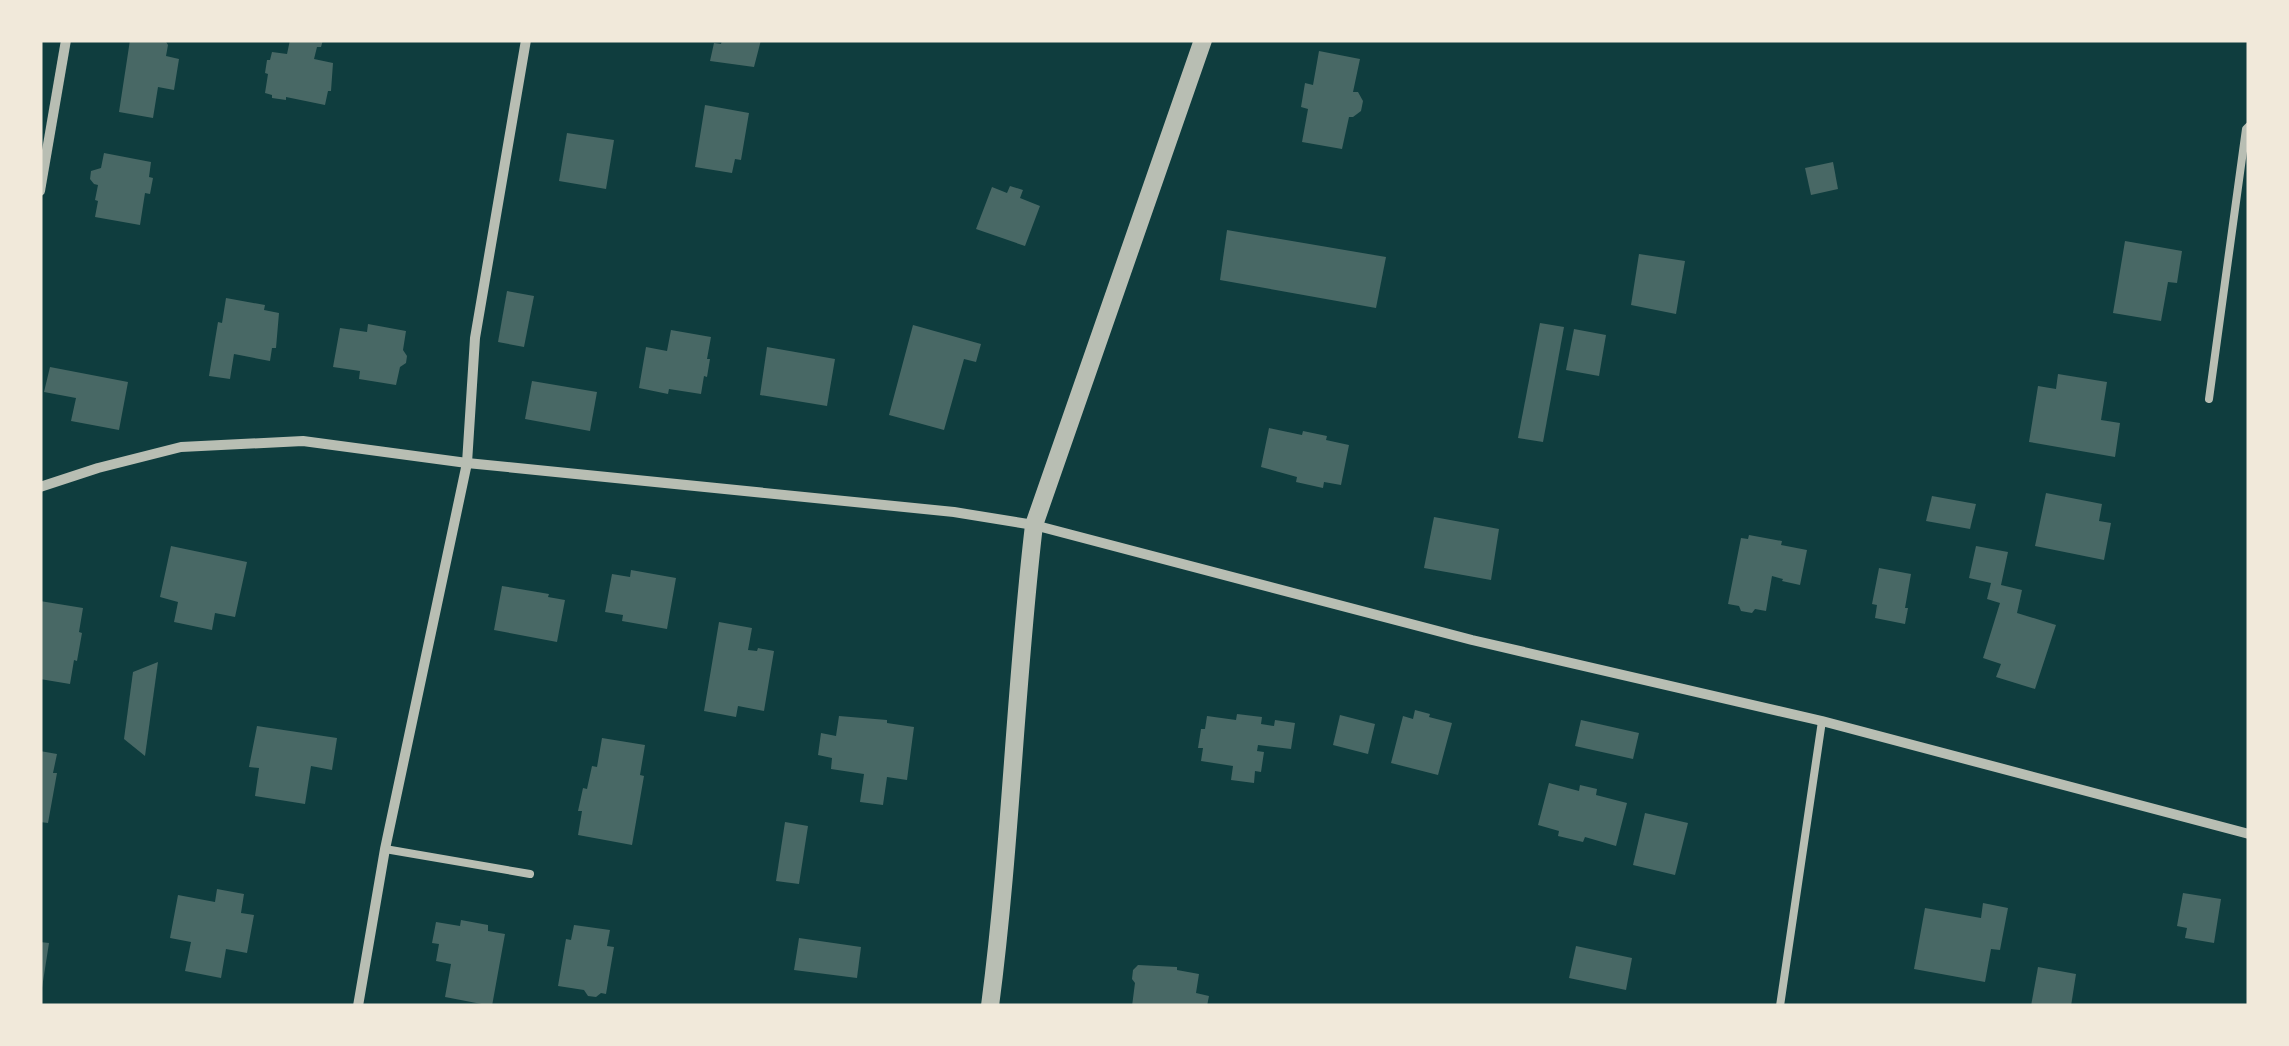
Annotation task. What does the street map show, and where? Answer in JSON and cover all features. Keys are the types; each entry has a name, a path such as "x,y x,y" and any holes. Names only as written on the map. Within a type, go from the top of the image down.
{"street":[{"path":"40,190 66,40"},
{"path":"358,1006 385,848 467,463 476,338 526,40"},
{"path":"990,1006 1034,525 1203,40"},
{"path":"40,487 181,447 303,441 467,463 954,512 1034,525 1472,640 1822,721 2249,834"}],"lane":[{"path":"2209,399 2249,126"},
{"path":"1780,1006 1822,721"},
{"path":"385,848 530,874"}],"building":[{"path":"130,40 165,40 166,56 179,59 174,90 158,87 153,118 119,112"},
{"path":"290,40 323,40 314,59 333,63 331,91 325,105 272,98 265,93 267,60 272,52 287,54"},
{"path":"722,40 761,40 754,67 710,61 714,43 721,44"},
{"path":"1319,51 1360,59 1353,92 1358,92 1363,101 1361,111 1349,117 1342,149 1302,142 1308,109 1301,107 1305,83 1313,85"},
{"path":"705,105 749,113 741,160 735,159 732,173 695,167"},
{"path":"567,133 614,140 606,189 559,181"},
{"path":"104,153 151,162 149,177 153,178 150,194 145,193 140,225 95,217 98,185 90,179 91,171 101,168"},
{"path":"1833,162 1838,189 1811,195 1805,168"},
{"path":"1010,186 1023,190 1020,198 1040,206 1025,246 976,229 992,187 1007,193"},
{"path":"1227,230 1386,257 1376,308 1220,280"},
{"path":"2125,241 2182,251 2177,283 2168,282 2161,321 2113,313"},
{"path":"1639,254 1685,261 1676,314 1631,305"},
{"path":"507,291 534,296 524,347 498,342"},
{"path":"226,298 265,305 264,310 279,313 276,348 272,348 270,361 234,354 230,379 209,376"},
{"path":"1540,323 1564,327 1543,442 1518,438"},
{"path":"368,324 406,331 406,363 400,367 396,385 359,379 360,371 333,367 340,328 367,332"},
{"path":"913,325 981,344 976,362 964,359 944,430 889,415"},
{"path":"1574,329 1606,335 1599,376 1566,370"},
{"path":"671,330 711,337 701,394 669,389 668,394 639,388 646,347 667,351"},
{"path":"767,347 835,359 827,406 760,395"},
{"path":"50,367 128,382 119,430 71,421 76,398 44,392"},
{"path":"2058,374 2107,382 2101,420 2120,423 2115,457 2029,442 2038,386 2056,389"},
{"path":"532,381 597,392 590,431 525,419"},
{"path":"1269,428 1327,436 1326,440 1349,445 1341,485 1324,482 1323,488 1296,482 1297,477 1261,467"},
{"path":"2046,493 2102,504 2099,521 2111,523 2104,560 2035,546"},
{"path":"1932,496 1976,504 1970,529 1926,521"},
{"path":"1434,517 1499,529 1491,580 1424,568"},
{"path":"1749,535 1807,550 1800,585 1772,576 1766,611 1755,609 1752,613 1728,604 1741,538 1748,539"},
{"path":"171,546 247,562 235,617 215,613 212,630 174,622 178,602 160,597"},
{"path":"1976,546 2008,552 2001,585 2022,590 2017,613 2056,625 2035,689 1996,677 2001,664 1983,658 2000,603 1987,599 1991,583 1969,578"},
{"path":"1879,568 1911,574 1905,624 1875,618 1877,605 1872,604"},
{"path":"631,570 676,578 667,629 622,621 623,615 605,612 612,574 630,577"},
{"path":"502,586 565,600 557,642 494,630"},
{"path":"40,601 83,608 79,632 82,633 70,684 40,679"},
{"path":"719,622 752,628 748,650 774,651 764,711 738,706 736,717 704,711"},
{"path":"158,662 145,756 124,739 133,672"},
{"path":"1415,710 1452,723 1438,775 1391,763 1403,716 1413,719"},
{"path":"1237,714 1262,717 1261,724 1274,726 1275,720 1295,723 1291,749 1258,745 1257,751 1264,752 1261,772 1255,771 1254,783 1231,780 1233,766 1201,761 1203,748 1198,748 1207,716 1236,720"},
{"path":"1340,715 1375,724 1368,754 1333,745"},
{"path":"839,716 887,720 914,727 907,780 887,777 883,805 860,802 864,774 831,769 832,758 818,755 821,733 836,736"},
{"path":"1581,720 1639,733 1633,759 1575,746"},
{"path":"257,726 337,738 332,770 311,766 305,804 255,796 259,768 249,767"},
{"path":"602,738 645,745 640,775 644,776 632,845 578,835 583,788 587,789 592,766 597,767"},
{"path":"40,751 57,754 48,823 40,822"},
{"path":"1549,783 1579,791 1580,785 1597,789 1596,795 1627,803 1616,846 1585,837 1583,842 1558,836 1559,831 1538,825"},
{"path":"1645,813 1688,823 1675,875 1633,865"},
{"path":"785,822 808,826 799,884 776,881"},
{"path":"217,889 244,894 241,913 254,915 247,953 226,949 221,978 185,971 191,942 170,938 178,895 215,902"},
{"path":"2183,893 2221,899 2214,943 2185,938 2187,928 2177,926"},
{"path":"1983,903 2008,908 2000,950 1991,949 1985,982 1914,969 1925,908 1981,918"},
{"path":"461,920 488,925 488,931 505,934 492,1006 445,997 451,964 436,961 439,944 432,943 436,922 460,926"},
{"path":"574,925 610,930 607,946 614,947 606,994 588,996 584,990 558,986 566,939 571,940"},
{"path":"799,938 861,947 857,978 794,970"},
{"path":"40,942 49,943 42,988 40,988"},
{"path":"1576,946 1632,958 1626,990 1569,978"},
{"path":"1138,965 1177,967 1199,974 1196,993 1209,996 1207,1006 1132,1006 1133,970"},
{"path":"2038,967 2076,974 2071,1006 2031,1006"}]}
